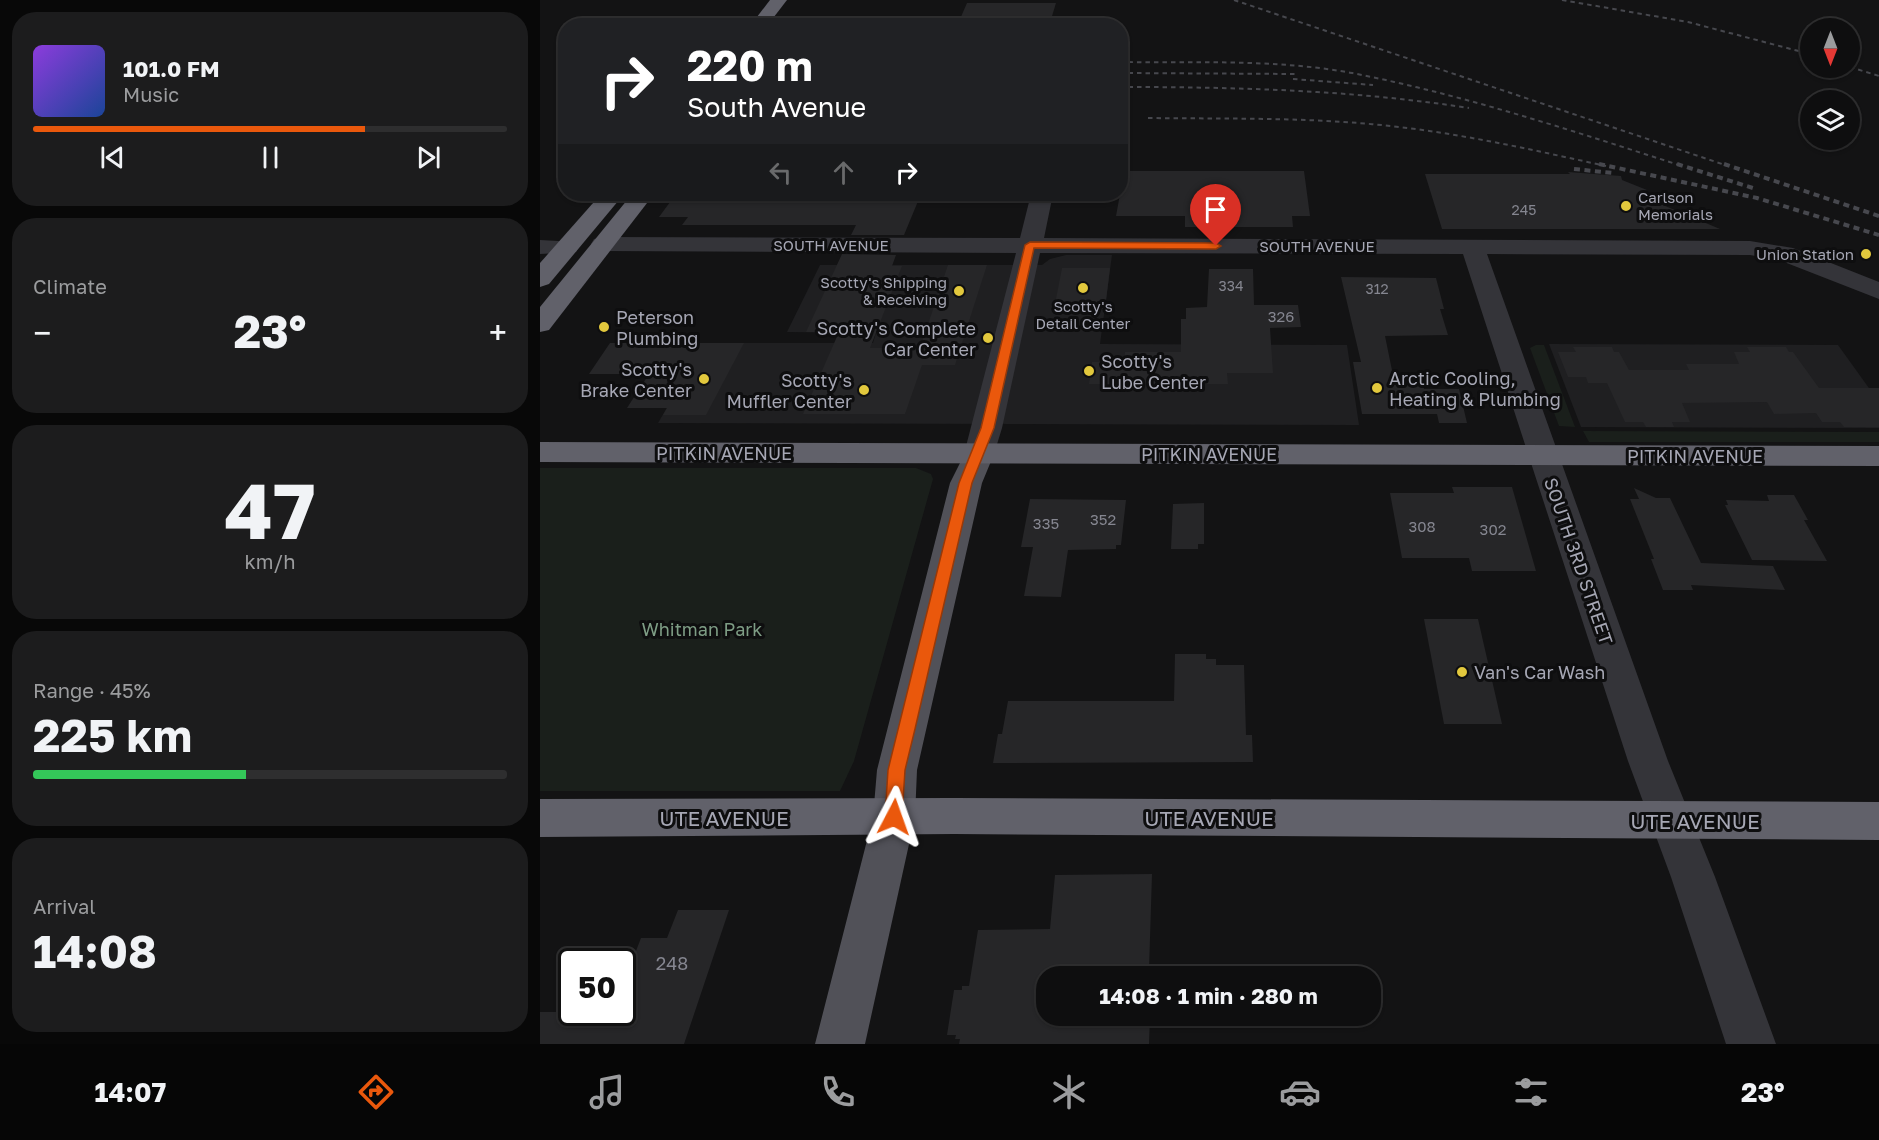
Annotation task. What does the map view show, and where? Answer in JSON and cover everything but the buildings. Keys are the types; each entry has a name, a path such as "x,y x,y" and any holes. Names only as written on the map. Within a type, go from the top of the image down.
{"highway":[{"path":"768,18 786,3"},
{"path":"781,18 786,3"},
{"path":"540,279 607,201"},
{"path":"540,324 637,201"},
{"path":"540,304 578,253 576,248 567,247"},
{"name":"PITKIN AVENUE","path":"540,452 1879,456"},
{"name":"UTE AVENUE","path":"540,818 1879,821"}],"main road":[{"path":"840,1044 894,817 899,759 966,483 979,453"}],"street":[{"path":"979,453 987,428 1040,201"},
{"name":"SOUTH AVENUE","path":"603,244 1762,249 1800,259 1879,291"},
{"name":"SOUTH 3RD STREET","path":"1472,246 1644,751 1693,877 1751,1044"},
{"path":"540,247 567,247"}],"shaded area":[{"name":"Scotty's Complete Car Center","path":"1066,255 1112,255 1100,344 1347,345 1359,425 658,423 705,343 873,343 876,333 787,332 820,265 1042,265 1050,259"},
{"path":"1549,344 1838,345 1879,402 1879,428 1581,427"}],"green space":[{"path":"1544,345 1575,427 1559,426 1530,348"},
{"path":"1583,431 1879,432 1879,442 1589,442"},
{"name":"Whitman Park","path":"540,468 916,468 931,474 933,479 854,761 840,791 540,791"}],"railway":[{"path":"1234,0 1728,166"},
{"path":"1562,0 1688,22 1800,51"},
{"path":"1128,62 1265,64 1352,73 1477,103 1682,166"},
{"path":"1860,70 1879,76"},
{"path":"1128,73 1298,74"},
{"path":"1293,79 1373,85"},
{"path":"1128,87 1338,93 1469,108"},
{"path":"1148,118 1305,120 1399,127 1477,139 1606,166"},
{"path":"1599,164 1757,198 1879,235"},
{"path":"1677,164 1756,189"},
{"path":"1724,164 1879,216"},
{"path":"1574,169 1613,173"}],"place":[{"name":"Carlson Memorials","path":"1626,206"},
{"name":"Union Station","path":"1866,254"},
{"name":"Scotty's Detail Center","path":"1083,288"},
{"name":"Scotty's Shipping & Receiving","path":"959,291"},
{"name":"Peterson Plumbing","path":"604,327"},
{"name":"Scotty's Complete Car Center","path":"988,338"},
{"name":"Scotty's Lube Center","path":"1089,371"},
{"name":"Scotty's Brake Center","path":"704,379"},
{"name":"Arctic Cooling, Heating & Plumbing","path":"1377,388"},
{"name":"Scotty's Muffler Center","path":"864,390"},
{"name":"Van's Car Wash","path":"1462,672"}],"route":[{"path":"894,817 897,770 966,483 987,428 1030,245 1216,246"}]}
